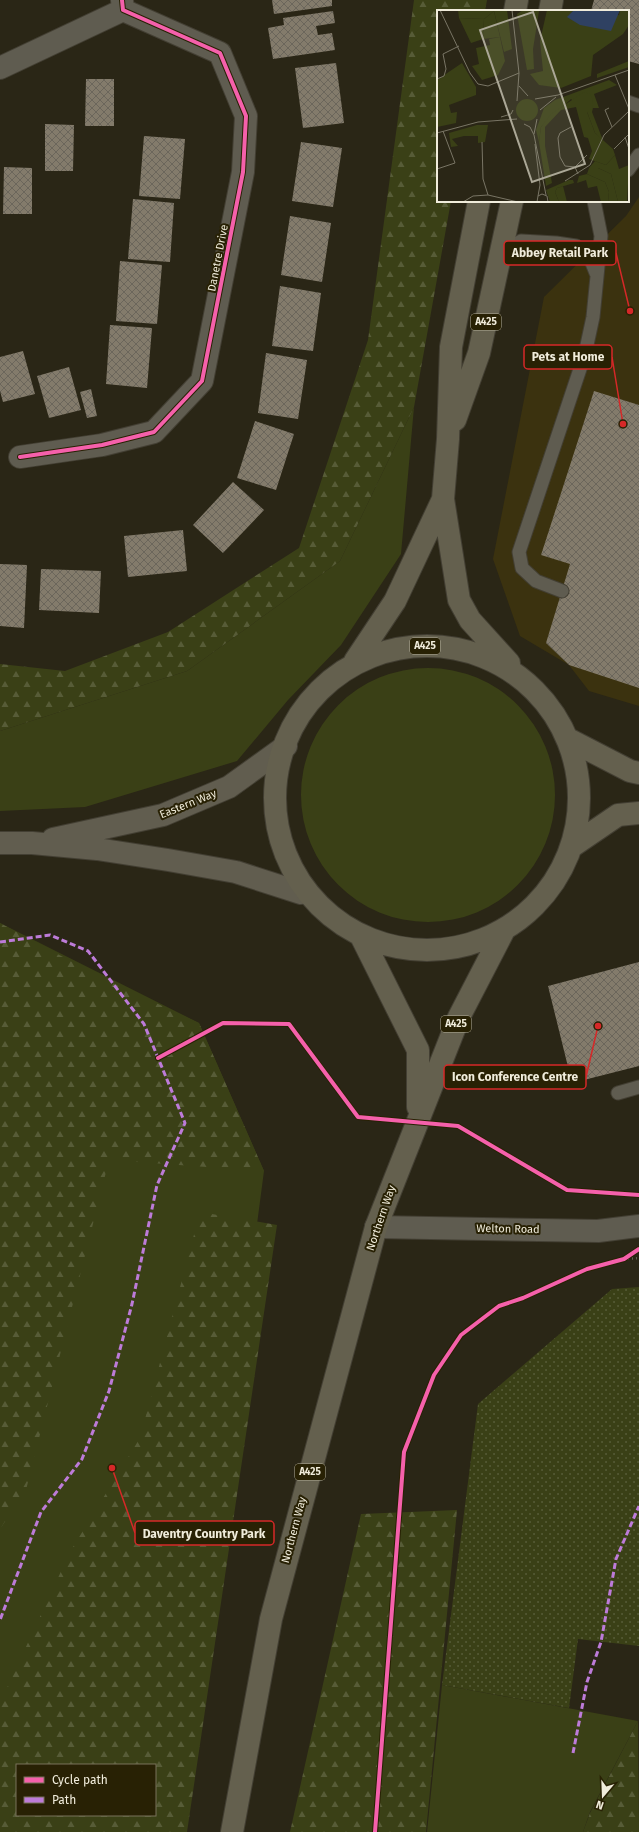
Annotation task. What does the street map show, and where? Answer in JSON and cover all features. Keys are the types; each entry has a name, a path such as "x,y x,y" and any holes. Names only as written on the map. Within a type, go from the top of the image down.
{"main road":[{"path":"515,10 517,0"},
{"path":"550,10 552,0"},
{"name":"A425","path":"479,202 451,347 448,440 443,499 459,600 470,620 511,665 534,684 548,703 568,739"},
{"name":"A425","path":"448,440 479,353 512,202"},
{"name":"A425","path":"443,499 396,601 355,661 304,705 286,746 274,795 286,861 301,893 331,921 362,938 403,948 430,952 454,949 503,932 544,891 574,845"},
{"name":"A425","path":"355,661 414,646 456,646 511,665"},
{"path":"568,739 630,771 639,773"},
{"path":"568,739 575,766 578,796 574,845"},
{"name":"Eastern Way","path":"32,843 163,815 229,787 286,746"},
{"path":"574,845 618,814 639,813"},
{"name":"Eastern Way","path":"0,843 32,843 98,849 236,872 301,893"},
{"name":"Northern Way","path":"232,1832 271,1619 376,1227 459,1017 503,932"},
{"name":"Northern Way","path":"362,938 418,1050 418,1120"}],"street":[{"path":"0,68 122,5"},
{"name":"Danetre Drive","path":"20,457 102,445 154,432 202,381 244,172 246,116 220,53 122,5"},
{"name":"Welton Road","path":"376,1227 598,1231 639,1226"}],"lane":[{"path":"629,102 639,106"},
{"path":"629,169 639,155"},
{"path":"562,590 536,581 522,568 519,552 585,354 593,317 601,236 596,202"},
{"path":"501,253 521,241 576,246 590,258 597,276"},
{"path":"618,1093 639,1087"}],"path":[{"path":"624,1259 639,1258"}],"shaded area":[{"path":"639,197 639,706 589,691 569,665 520,636 493,559 544,297 626,216"}],"green space":[{"path":"414,0 487,0 485,10 437,10 437,202 451,202 414,407 340,561 187,671 0,731 0,664 65,671 168,632 299,548 368,340"},
{"path":"414,407 401,554 341,645 288,700 237,761 85,807 0,811 0,731 187,671 340,561"},
{"path":"428,668 453,670 465,673 499,689 518,705 534,724 550,758 553,770 555,795 553,820 550,832 534,866 518,885 499,901 465,917 453,920 428,922 403,920 391,917 357,901 338,885 322,866 306,832 303,820 301,795 303,770 306,758 322,724 338,705 357,689 391,673 403,670"},
{"path":"0,923 199,1023 264,1171 177,1832 0,1832"},
{"path":"0,923 102,978 199,1023 264,1171 109,1160 26,1490 0,1529"},
{"path":"200,1212 277,1225 187,1832 0,1832 0,1703 70,1552 140,1438"},
{"path":"639,1287 639,1646 578,1639 569,1708 442,1685 478,1404 612,1289"},
{"path":"457,1510 426,1832 290,1832 361,1514"},
{"path":"442,1685 638,1721 590,1812 583,1832 427,1832"},
{"path":"638,1721 639,1832 583,1832 590,1813"}],"building":[{"path":"272,0 332,0 332,6 274,14"},
{"path":"594,0 639,0 639,64 629,61 629,10 591,10"},
{"path":"333,11 335,23 316,26 318,35 332,33 335,50 273,59 268,28 284,25 283,18"},
{"path":"336,63 344,123 303,128 295,68"},
{"path":"86,79 114,79 114,126 85,126"},
{"path":"45,124 74,125 73,171 45,171"},
{"path":"144,136 185,139 180,199 139,196"},
{"path":"301,142 342,148 333,207 292,201"},
{"path":"4,167 32,168 32,214 3,214"},
{"path":"133,199 174,203 170,262 128,259"},
{"path":"290,216 331,223 322,282 281,275"},
{"path":"120,261 162,265 157,324 116,321"},
{"path":"280,286 321,293 313,351 272,346"},
{"path":"110,325 152,328 147,388 106,384"},
{"path":"23,351 35,394 3,402 0,391 0,357"},
{"path":"266,353 307,360 298,419 258,413"},
{"path":"69,367 81,410 49,418 37,376"},
{"path":"91,389 97,416 87,418 80,392"},
{"path":"594,391 639,405 639,688 569,665 546,643 570,564 541,555"},
{"path":"255,421 294,434 276,490 237,478"},
{"path":"233,482 264,510 223,553 193,525"},
{"path":"183,530 187,571 128,577 124,536"},
{"path":"0,564 27,565 24,628 0,626"},
{"path":"41,569 101,571 99,613 39,610"},
{"path":"639,962 639,1066 572,1083 548,986"}],"marked path":[{"path":"0,942 50,935 88,951 144,1024 185,1123 157,1185 132,1304 109,1391 82,1459 41,1512 0,1620"},
{"path":"573,1753 587,1682 601,1642 616,1559 639,1506"}],"cycle path":[{"path":"20,457 102,445 154,432 202,381 243,172 246,116 220,53 123,10 122,0"},
{"path":"158,1058 223,1023 289,1024 358,1117 458,1126 567,1190 639,1195"},
{"path":"375,1832 404,1452 434,1375 461,1335 499,1306 523,1298 587,1269 624,1259 639,1249"}],"place":[{"name":"Abbey Retail Park","path":"630,311"},
{"name":"Pets at Home","path":"623,424"},
{"name":"Icon Conference Centre","path":"598,1026"},
{"name":"Daventry Country Park","path":"112,1468"}]}
